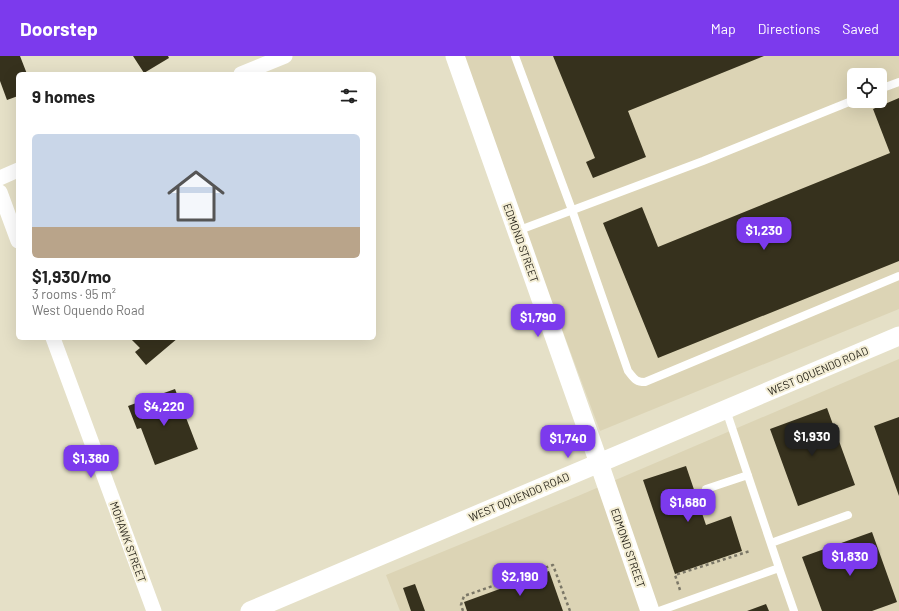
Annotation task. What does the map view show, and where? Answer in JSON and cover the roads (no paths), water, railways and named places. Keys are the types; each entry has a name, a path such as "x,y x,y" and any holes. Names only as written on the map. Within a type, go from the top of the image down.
{"street":[{"path":"246,72 285,56"},
{"name":"EDMOND STREET","path":"455,56 650,611"},
{"path":"0,178 16,171"},
{"path":"0,192 16,236"},
{"name":"WEST OQUENDO ROAD","path":"250,611 899,336"},
{"name":"MOHAWK STREET","path":"55,340 154,611"}],"lane":[{"path":"515,56 572,210 628,371 638,382 645,382 899,276"},
{"path":"887,86 899,82"},
{"path":"517,231 703,161 847,103"},
{"path":"726,410 794,611"},
{"path":"706,490 748,475"},
{"path":"771,543 848,515"},
{"path":"659,611 779,568"}]}
